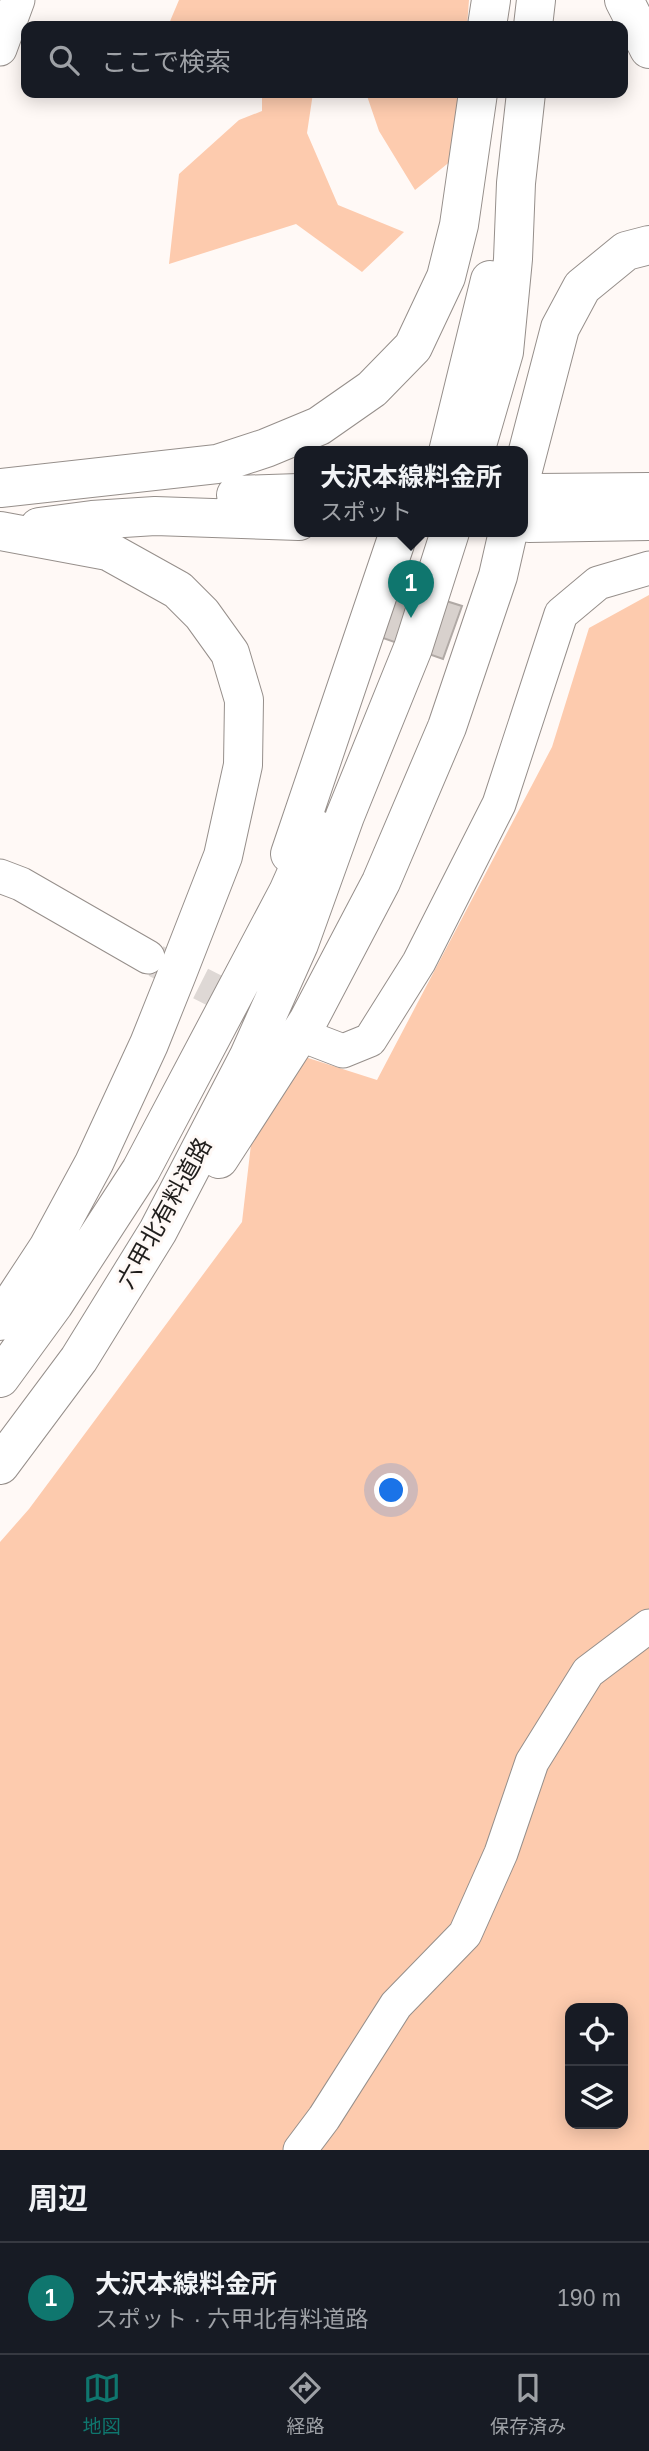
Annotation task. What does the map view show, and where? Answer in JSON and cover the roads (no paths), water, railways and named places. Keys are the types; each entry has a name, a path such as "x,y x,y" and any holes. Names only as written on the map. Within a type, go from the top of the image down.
{"main road":[{"path":"488,21 491,0"},
{"path":"534,21 536,0"},
{"path":"624,0 649,49"},
{"path":"10,484 217,464 266,448 319,426 372,389 414,347 446,277 458,225 477,98"},
{"path":"497,446 513,259 516,183 525,98"},
{"path":"450,446 494,260 516,183"},
{"path":"528,485 560,328 582,287 626,251 649,245"},
{"path":"428,446 483,313"},
{"path":"477,446 504,352"},
{"path":"10,484 159,496 294,493"},
{"path":"528,505 649,492"},
{"path":"528,506 649,521"},
{"path":"2,532 92,520 155,516 294,521"},
{"path":"0,1321 48,1248 94,1163 149,1044 177,974 223,856 243,765 244,700 230,653 202,614 178,590 108,551 2,532"},
{"name":"六甲北有料道路","path":"261,942 397,537"},
{"name":"六甲北有料道路","path":"0,1378 54,1304 141,1170 288,892 336,785 401,613 424,537"},
{"name":"六甲北有料道路","path":"0,1465 79,1359 158,1231 249,1056 299,944 345,816 413,648 448,537"},
{"name":"六甲北有料道路","path":"299,944 374,807 411,722 472,537"},
{"path":"158,1231 227,1149 308,1021 381,883 447,727 512,537"}],"street":[{"path":"0,49 18,0"},
{"path":"304,1036 343,1051 370,1040 419,962 499,804 561,614 598,583 649,568"},
{"path":"0,876 21,884 148,957"},
{"path":"300,2150 324,2118 396,2005 465,1934 501,1853 532,1762 589,1672 649,1626"}],"tunnel":[{"path":"156,961 255,1011"}],"place":[{"name":"大沢本線料金所","path":"411,618"}]}
